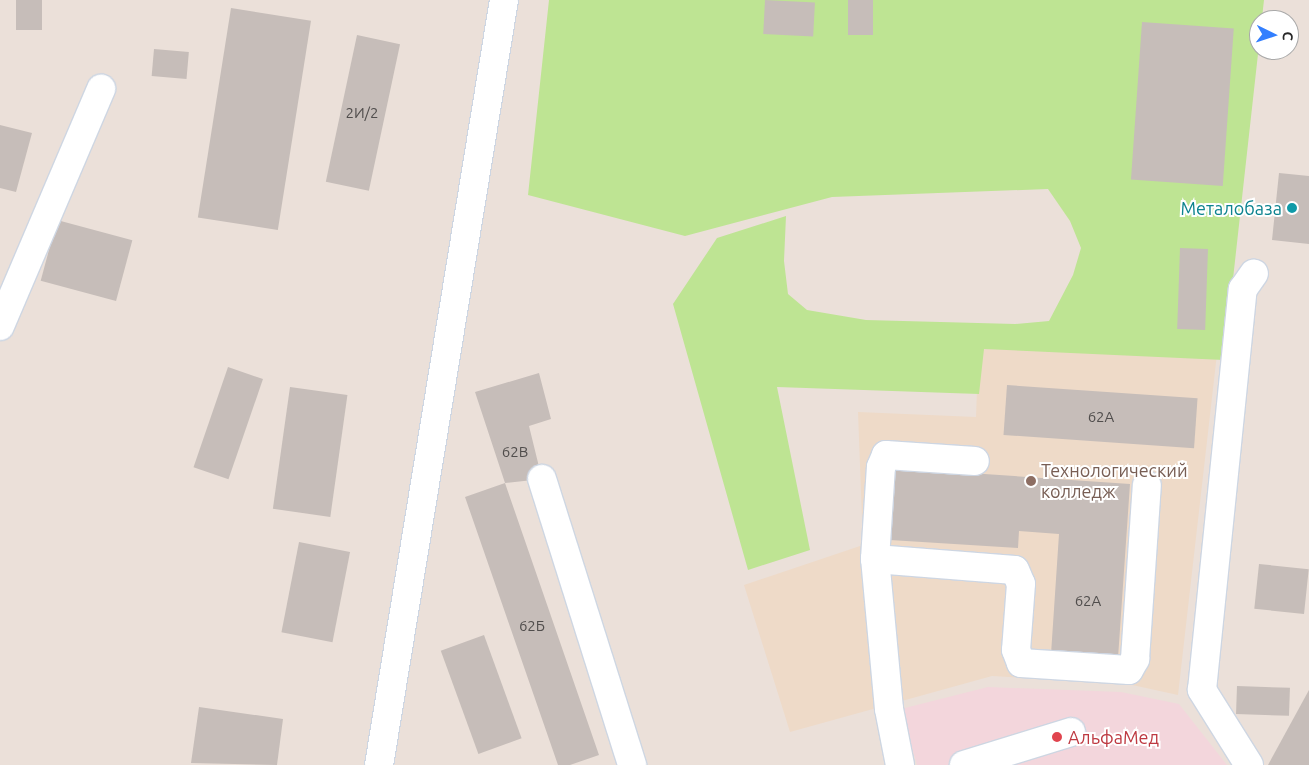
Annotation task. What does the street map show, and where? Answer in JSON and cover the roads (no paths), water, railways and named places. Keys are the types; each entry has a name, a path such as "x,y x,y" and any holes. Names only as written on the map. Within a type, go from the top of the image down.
{"street":[{"path":"380,765 504,0"},
{"path":"0,326 101,89"},
{"path":"1249,765 1202,690 1243,289 1254,273"},
{"path":"900,765 889,709 875,559 881,467 886,455 975,461"},
{"path":"542,479 632,765"},
{"path":"875,559 1014,570 1021,584 1016,650 1021,663 1129,670 1135,659 1147,485"},
{"path":"964,765 1071,732"}],"place":[{"name":"Металобаза","path":"1292,208"},
{"name":"Технологический колледж","path":"1031,481"},
{"name":"АльфаМед","path":"1057,737"}]}
